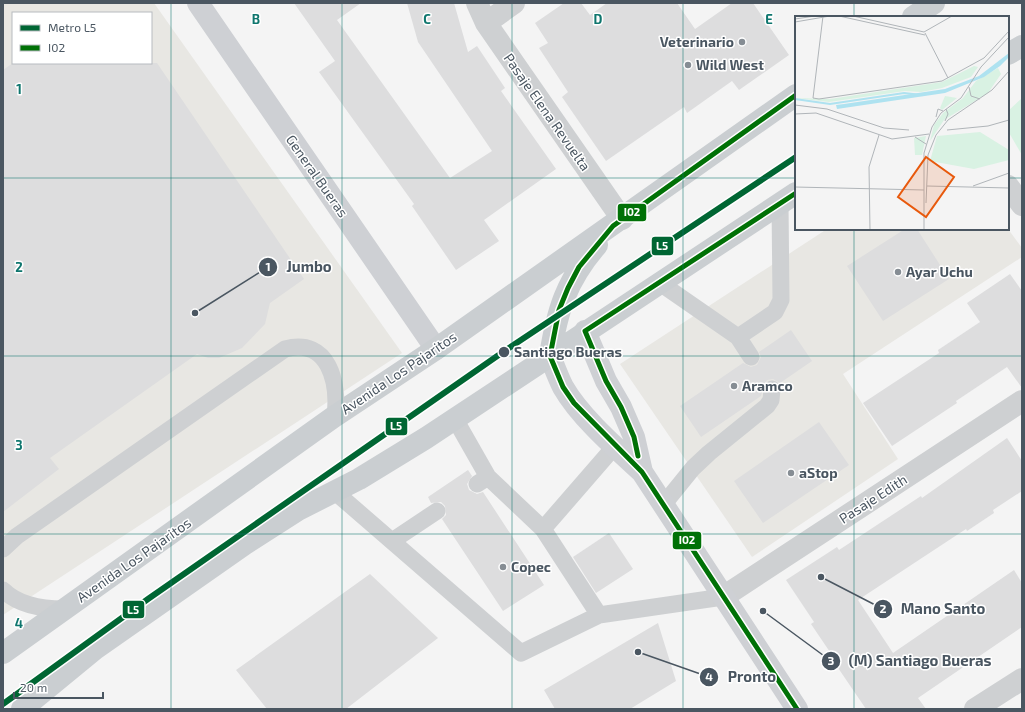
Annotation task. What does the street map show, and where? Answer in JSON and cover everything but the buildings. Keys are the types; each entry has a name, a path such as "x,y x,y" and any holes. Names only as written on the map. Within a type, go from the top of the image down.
{"main road":[{"name":"General Bueras","path":"198,3 436,349"},
{"path":"914,16 934,3"},
{"path":"1009,53 1022,46"},
{"name":"Avenida Los Pajaritos","path":"3,653 335,416 436,349 795,96"},
{"path":"22,709 95,649 245,544 298,510 359,479 454,419 788,198"},
{"path":"617,222 580,267 568,288 558,310 550,356 563,387 574,403 614,446 642,472 797,709"},
{"path":"586,331 606,381 622,407 634,436 642,472"}],"street":[{"name":"Pasaje Elena Revuelta","path":"477,3 486,23 617,222"},
{"path":"486,23 514,3"},
{"path":"1009,187 1022,205"},
{"name":"Pasaje Edith","path":"723,597 1022,401"},
{"path":"975,709 1022,679"}],"lane":[{"path":"738,337 775,312 781,300 788,198"},
{"path":"660,283 738,337 752,357"},
{"path":"3,549 17,536 285,349 302,346 311,349 328,365 336,390 335,416"},
{"path":"663,505 688,474 709,453 767,406 771,400 772,389"},
{"path":"454,419 483,481 543,529 599,616"},
{"path":"543,529 614,446"},
{"path":"334,491 522,653 599,616 723,597"},
{"path":"392,541 437,511"},
{"path":"3,590 12,598 34,606 48,609 64,609"}],"shaded area":[{"path":"3,3 154,3 402,353 3,615"},
{"path":"825,230 1009,230 1022,248 1022,257 843,374 898,459 752,557 620,364"}],"green space":[{"path":"1022,98 1022,155 1009,133 1009,110"}],"metro line":[{"name":"L5","path":"3,704 148,599 503,352 795,158"}],"transit line":[{"name":"I02","path":"795,96 613,226 579,267 568,288 559,310 550,356 563,387 574,403 642,472 797,709"},
{"name":"I02","path":"638,456 634,437 621,407 606,381 585,331 795,194"}],"place":[{"name":"Veterinario","path":"742,42"},
{"name":"Wild West","path":"688,65"},
{"name":"Ayar Uchu","path":"898,272"},
{"name":"Jumbo","path":"195,313"},
{"name":"Santiago Bueras","path":"504,352"},
{"name":"Aramco","path":"734,386"},
{"name":"aStop","path":"791,473"},
{"name":"Copec","path":"503,567"},
{"name":"Mano Santo","path":"821,577"},
{"name":"(M) Santiago Bueras","path":"763,611"},
{"name":"Pronto","path":"638,652"}]}
